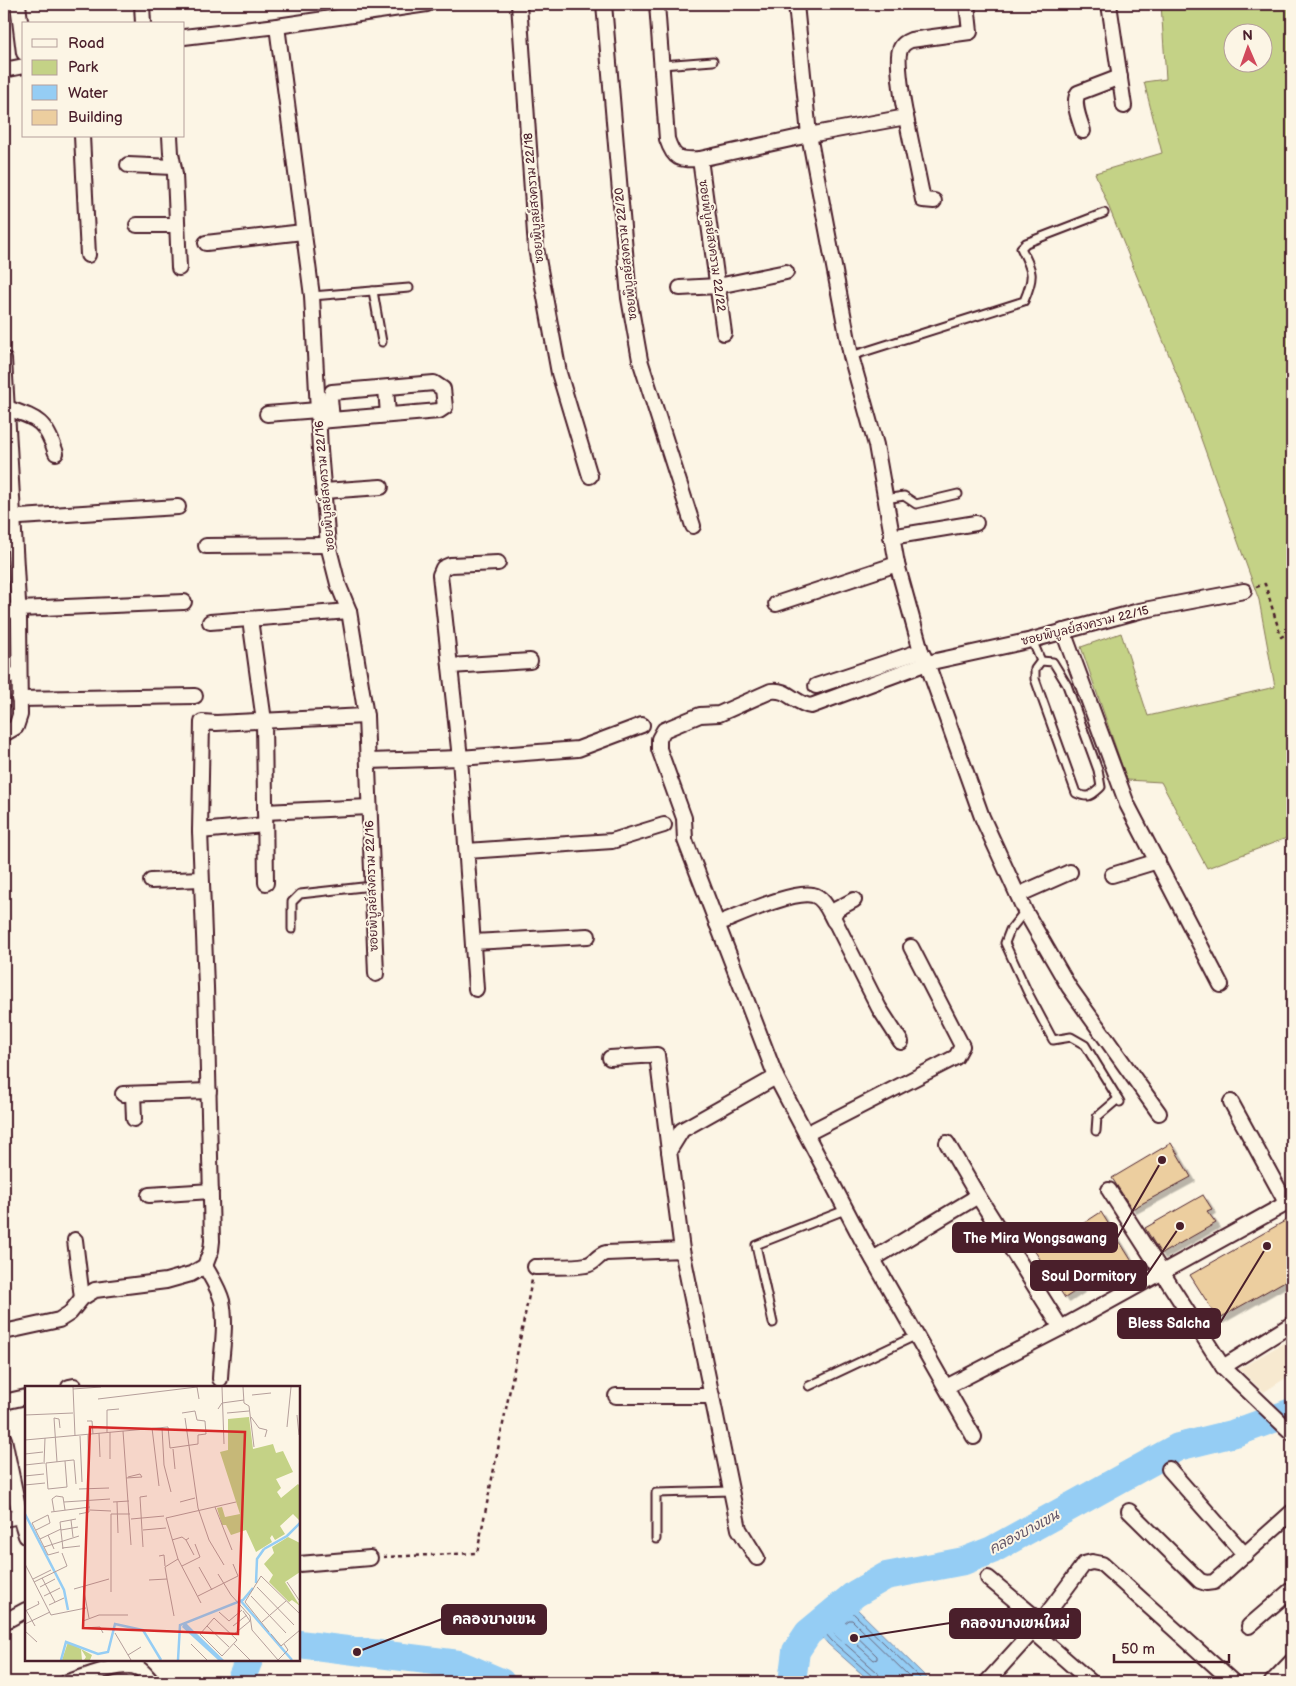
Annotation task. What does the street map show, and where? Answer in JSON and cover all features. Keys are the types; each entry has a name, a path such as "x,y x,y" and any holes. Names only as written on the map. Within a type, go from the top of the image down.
{"street":[{"path":"18,4 22,37"},
{"path":"142,4 143,22"},
{"path":"185,37 277,26 393,6 427,4"},
{"name":"ซอยพิบูลย์สงคราม 22/18","path":"519,4 536,248 559,373 590,476"},
{"name":"ซอยพิบูลย์สงคราม 22/20","path":"604,4 629,298 640,360 693,526"},
{"path":"657,4 667,139 671,152 676,157 684,160 700,159 809,135 906,117"},
{"path":"796,4 809,135 851,356 876,445 897,564 924,657 982,817 1025,911 1069,987 1159,1113"},
{"path":"934,201 923,200 903,105 899,52 904,43 911,40 970,32 967,4"},
{"path":"1109,4 1124,106"},
{"name":"ซอยพิบูลย์สงคราม 22/16","path":"277,26 312,296 323,417 324,490 328,545 338,584 349,611 366,716 376,974"},
{"path":"4,70 22,66"},
{"path":"1083,131 1075,104 1078,93 1120,77"},
{"path":"82,138 88,255"},
{"path":"170,138 179,268"},
{"name":"ซอยพิบูลย์สงคราม 22/22","path":"700,159 724,334"},
{"path":"128,165 173,167"},
{"path":"136,225 177,225"},
{"path":"206,244 303,232"},
{"path":"680,288 718,286 786,272"},
{"path":"4,359 7,408 8,517 19,610 19,722 16,727 4,734"},
{"path":"267,414 323,417 439,411 445,407 443,388 434,384 332,392 323,417"},
{"path":"386,388 388,415"},
{"path":"7,408 40,422 49,433 56,453"},
{"path":"324,490 382,487"},
{"path":"8,517 178,507"},
{"path":"892,537 976,523"},
{"path":"206,546 328,545"},
{"path":"476,989 460,758 440,575 443,568 450,566 498,563"},
{"path":"776,604 897,564"},
{"name":"ซอยพิบูลย์สงคราม 22/15","path":"924,657 1032,640 1140,611 1244,591"},
{"path":"4,612 184,602"},
{"path":"210,622 349,611"},
{"path":"250,619 264,721 266,883"},
{"path":"1063,631 1127,804 1221,985"},
{"path":"816,686 924,657"},
{"path":"924,657 811,706 803,705 784,692 778,690 771,691 718,714 700,715 673,726 664,730 658,739 659,749 684,818 685,840 776,1077 845,1210 974,1437"},
{"path":"450,666 530,660"},
{"path":"4,676 19,675"},
{"path":"19,700 195,696"},
{"path":"4,1332 59,1320 70,1313 82,1298 94,1290 166,1280 191,1274 205,1266 211,1250 211,1191 200,831 202,722 366,716"},
{"path":"369,761 460,758 578,749 642,725"},
{"path":"200,831 265,819 369,807"},
{"path":"467,851 612,841 664,825"},
{"path":"1112,875 1158,861"},
{"path":"1018,895 1070,872"},
{"path":"151,882 201,879"},
{"path":"717,924 780,900 797,895 813,895 824,903 879,1008 901,1042"},
{"path":"834,921 833,917 837,909 854,900"},
{"path":"473,942 588,936"},
{"path":"806,1134 956,1057 962,1046 912,947"},
{"path":"610,1058 657,1055 682,1250 739,1529 757,1558"},
{"path":"669,1151 682,1130 776,1077"},
{"path":"134,1119 128,1094 209,1091"},
{"path":"946,1387 1061,1328 1282,1206 1284,1202 1283,1197 1231,1102"},
{"path":"947,1143 1061,1328"},
{"path":"1109,1190 1223,1367 1292,1433"},
{"path":"149,1195 211,1191"},
{"path":"873,1259 978,1196"},
{"path":"75,1240 82,1298"},
{"path":"535,1267 587,1265 604,1253 682,1250"},
{"path":"205,1266 216,1285 222,1301 220,1379"},
{"path":"1223,1367 1292,1324"},
{"path":"616,1396 712,1396"},
{"path":"4,1402 25,1397"},
{"path":"4,1439 24,1526 4,1520"},
{"path":"1169,1469 1245,1554"},
{"path":"1129,1511 1200,1581 1206,1583 1214,1582 1291,1514"},
{"path":"300,1564 370,1558"},
{"path":"986,1682 1038,1627 1084,1564 1092,1562 1102,1564 1233,1682"},
{"path":"988,1578 1091,1682"},
{"path":"1249,1626 1292,1589"},
{"path":"4,1622 25,1611"},
{"path":"1272,1682 1292,1662"},
{"path":"67,1682 112,1668 130,1666 138,1668 152,1682"}],"lane":[{"path":"662,65 713,61"},
{"path":"851,356 1024,301 1031,285 1032,272 1021,248 1026,243 1104,213"},
{"path":"312,296 409,288"},
{"path":"373,290 382,342"},
{"path":"885,499 904,496 916,504 958,494"},
{"path":"1032,640 1041,662"},
{"path":"1041,662 1053,662 1067,685 1098,770 1101,787 1092,795 1084,797 1076,793 1035,680 1035,669 1041,662"},
{"path":"292,929 292,902 300,894 372,886"},
{"path":"1025,911 1010,930 1005,943 1027,991 1053,1040 1071,1038 1085,1045 1119,1101 1097,1117 1096,1131"},
{"path":"773,1323 756,1245 845,1210"},
{"path":"809,1386 917,1335"},
{"path":"656,1539 656,1494 731,1491"}],"path":[{"path":"1244,591 1265,584 1281,637 1292,631"},
{"path":"370,1558 477,1553 535,1267"}],"shaded area":[{"path":"1292,1338 1292,1374 1264,1392 1239,1369"}],"green space":[{"path":"1161,4 1292,4 1292,836 1207,868 1161,782 1127,780 1081,647 1121,633 1148,716 1275,687 1259,600 1186,397 1095,173 1162,153 1144,82 1166,79"}],"water":[{"path":"851,1603 931,1682 871,1682 828,1644 817,1631"}],"building":[{"path":"1171,1143 1191,1177 1132,1209 1112,1178"},
{"path":"1203,1195 1212,1209 1207,1211 1216,1223 1161,1254 1145,1228"},
{"path":"1101,1212 1133,1263 1103,1281 1100,1275 1065,1298 1027,1239 1052,1223 1061,1238"},
{"path":"1292,1217 1292,1277 1218,1319 1190,1275"}],"waterway":[{"name":"คลองบางเขน","path":"792,1682 796,1651 808,1633 855,1594 886,1576 964,1561 992,1550 1178,1447 1235,1433 1292,1412"},
{"path":"826,1617 847,1635"},
{"name":"คลองบางเขน","path":"300,1644 459,1664 501,1682"},
{"name":"คลองบางเขน","path":"240,1682 249,1661"}],"place":[{"name":"The Mira Wongsawang","path":"1162,1160"},
{"name":"Soul Dormitory","path":"1180,1226"},
{"name":"Bless Salcha","path":"1267,1246"},
{"name":"คลองบางเขนใหม่","path":"854,1638"},
{"name":"คลองบางเขน","path":"357,1652"}]}
